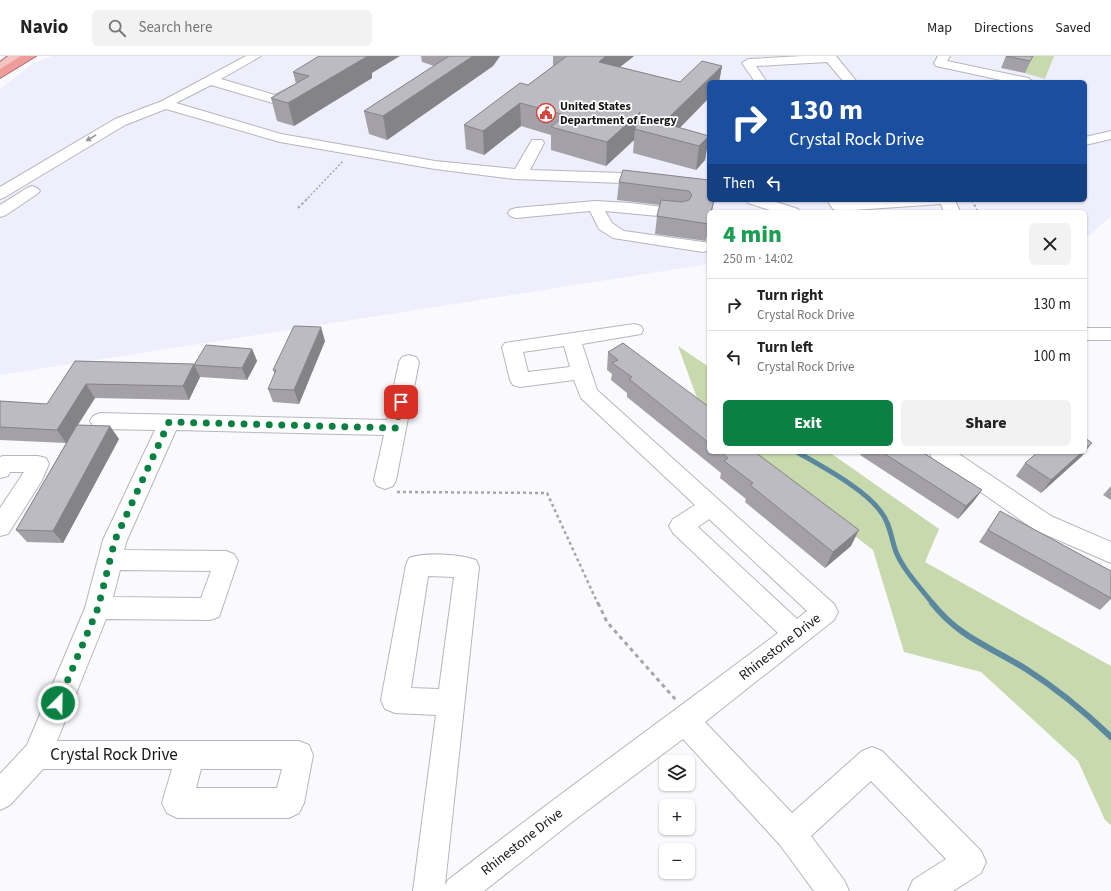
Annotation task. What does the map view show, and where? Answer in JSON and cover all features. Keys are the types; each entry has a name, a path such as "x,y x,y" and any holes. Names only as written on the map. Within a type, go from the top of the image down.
{"highway":[{"path":"0,74 30,56"}],"main road":[{"path":"0,68 16,56"}],"street":[{"path":"0,212 108,141 125,128 164,104 255,56"},
{"path":"759,80 748,62 830,57 849,80"},
{"path":"942,60 939,66 944,69 998,80"},
{"path":"209,80 276,100 311,80"},
{"path":"1008,80 1017,80"},
{"path":"0,194 120,122 164,104 256,132 352,151 435,165 572,168 569,176 622,178 707,190"},
{"path":"1087,141 1111,135"},
{"path":"524,168 537,143"},
{"path":"0,203 26,186 40,170"},
{"path":"760,202 786,210"},
{"path":"836,202 839,206 905,202"},
{"path":"595,206 605,226 619,235 703,247"},
{"path":"516,213 542,213 595,206 624,206 680,213"},
{"path":"581,372 520,380 512,347 634,330"},
{"path":"1087,334 1111,334"},
{"name":"Rhinestone Drive","path":"459,891 560,811 688,718 825,612 588,394 571,339"},
{"path":"385,480 409,362"},
{"path":"100,420 396,428"},
{"name":"Crystal Rock Drive","path":"0,795 37,755 98,608 115,540 169,422"},
{"path":"943,454 1043,523 1111,554"},
{"path":"0,470 3,464 38,464 33,476 0,527"},
{"path":"710,506 680,526 796,634"},
{"path":"98,608 210,609 226,561 110,560"},
{"path":"429,891 467,568 418,566 396,700 451,703"},
{"path":"688,718 791,834 833,891"},
{"name":"Crystal Rock Drive","path":"37,755 191,756"},
{"path":"791,834 872,761 970,862 924,891"}],"path":[{"path":"298,208 352,151"},
{"path":"385,480 398,493 547,493 607,622 688,718"}],"shaded area":[{"path":"52,56 1111,56 1111,216 1087,237 1087,210 707,210 707,264 0,375 0,89 32,64"}],"green space":[{"path":"1008,56 1054,56 1045,79 1025,73"},
{"path":"678,346 707,366 707,407 697,398"},
{"path":"756,454 832,454 939,529 925,562 1111,666 1111,825 1105,820 1078,761 981,672 904,652 873,550 793,489"}],"building":[{"path":"319,56 368,56 288,103 271,98 309,76 293,72"},
{"path":"449,56 473,56 383,116 364,111"},
{"path":"567,56 606,56 599,62 680,82 702,61 722,66 663,123 707,135 707,138 699,146 635,129 640,112 607,142 551,127 565,115 520,103 483,131 464,125 520,83 528,85"},
{"path":"1006,56 1033,56 1030,61"},
{"path":"623,170 707,180 707,202 714,202 712,210 707,210 707,224 657,216 661,200 682,202 689,200 692,195 689,191 619,182"},
{"path":"294,326 321,327 294,390 268,389 276,370 273,370"},
{"path":"623,343 707,406 707,441 629,379 632,377 612,363 618,360 608,352"},
{"path":"206,345 252,349 242,368 194,365"},
{"path":"75,361 194,364 183,386 86,384 57,430 0,427 0,401 47,404"},
{"path":"77,425 110,426 53,531 16,530"},
{"path":"1087,439 1092,443 1087,447"},
{"path":"723,454 758,454 859,530 833,552 750,485 753,483 724,461 728,458"},
{"path":"885,454 925,454 982,490 966,506"},
{"path":"1036,454 1080,454 1051,480 1025,463"},
{"path":"1000,511 1111,571 1111,598 988,530"}],"waterway":[{"path":"800,454 830,471 874,503 884,516 896,552 903,566 933,604"},
{"path":"932,603 953,625 1048,684 1081,710 1111,737"}],"place":[{"name":"United States Department of Energy","path":"546,113"}],"route":[{"path":"58,703 98,608 115,540 169,422 396,428 401,402"}]}
